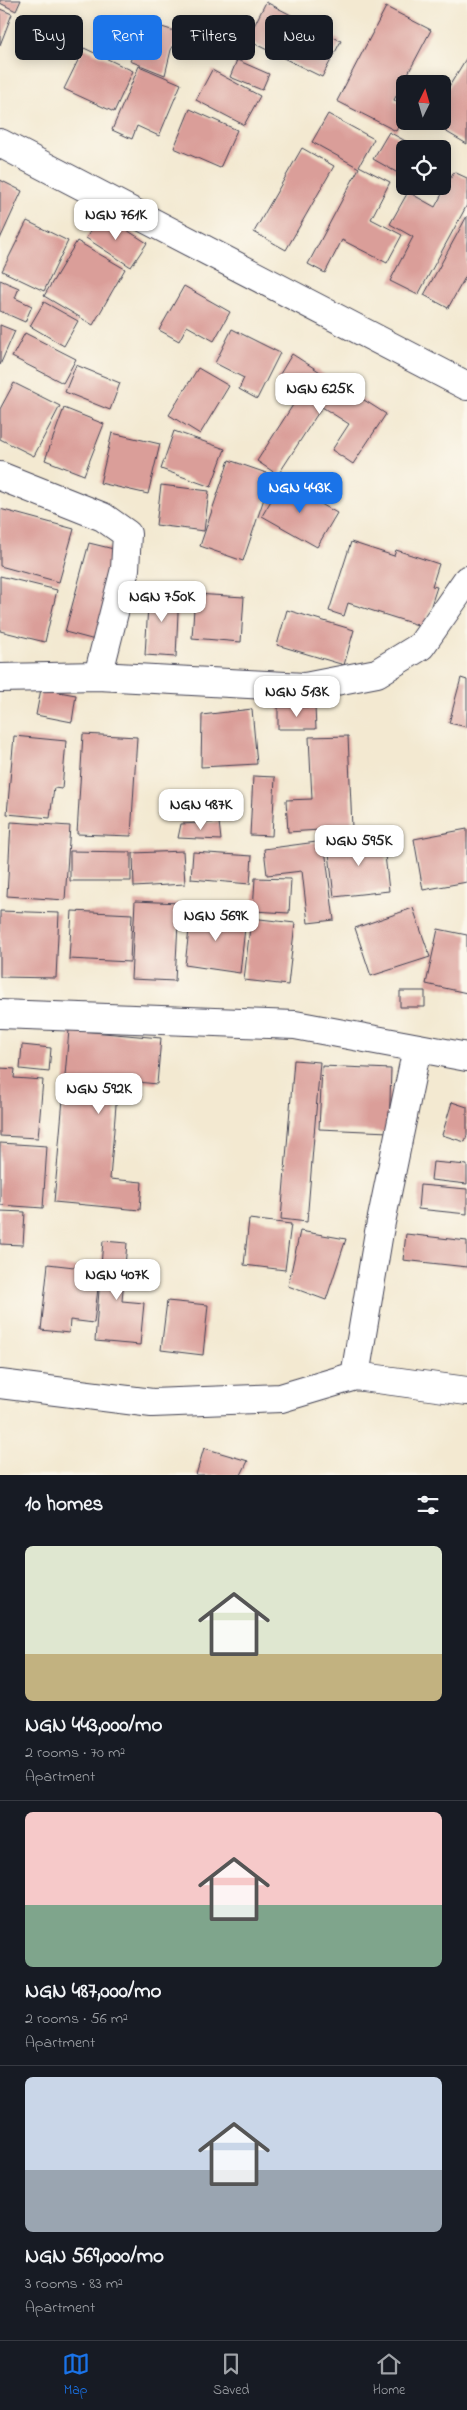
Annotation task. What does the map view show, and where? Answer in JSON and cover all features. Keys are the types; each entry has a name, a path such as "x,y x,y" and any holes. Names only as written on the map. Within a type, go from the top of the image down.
{"street":[{"path":"0,143 467,386"},
{"path":"0,476 103,517 127,534 125,569 98,676"},
{"path":"0,678 98,676 305,686 376,673 421,646 467,580"},
{"path":"0,1014 294,1025 467,1057"},
{"path":"355,1376 379,1232 417,1048"},
{"path":"0,1384 152,1403 281,1398 355,1376 467,1391"}],"building":[{"path":"0,0 21,0 16,11 0,3"},
{"path":"266,2 291,15 265,15 265,49 255,44 255,24"},
{"path":"386,7 431,30 407,75 396,75 396,96 394,100 396,101 396,131 337,101"},
{"path":"0,9 12,14 0,45"},
{"path":"162,27 172,30 172,48 165,75 130,61 162,60"},
{"path":"333,37 341,41 333,56"},
{"path":"84,48 93,52 93,60 110,60 133,71 114,112 64,89 78,60 83,60"},
{"path":"467,57 467,144 443,130 451,130 451,83"},
{"path":"237,60 269,74 262,90 230,77"},
{"path":"288,60 331,60 322,77"},
{"path":"139,66 181,84 159,136 137,126 132,139 112,130"},
{"path":"212,70 260,96 244,125 196,100"},
{"path":"190,109 237,130 220,168 174,148"},
{"path":"328,114 374,139 359,166 390,182 371,219 402,235 387,263 342,240 325,273 308,264 359,168 312,142"},
{"path":"389,132 404,140 396,140 396,172 373,159"},
{"path":"302,148 334,166 286,250 254,232"},
{"path":"454,172 467,178 467,205 418,295 390,281 413,237 390,224 406,195 413,195 435,207 442,195 451,195 451,178"},
{"path":"0,180 22,191 0,239"},
{"path":"102,214 147,243 131,267 86,238"},
{"path":"467,216 467,274 448,308 424,295"},
{"path":"27,221 68,241 44,291 2,271"},
{"path":"77,241 125,269 93,325 44,296"},
{"path":"0,280 19,288 15,298 32,306 25,322 0,311"},
{"path":"184,286 230,312 214,341 187,326 179,341 159,330"},
{"path":"44,302 78,321 64,346 30,326"},
{"path":"0,325 15,331 0,365"},
{"path":"232,329 280,353 257,399 239,389 244,378 215,363"},
{"path":"25,333 76,359 63,383 12,357"},
{"path":"292,354 386,414 353,464 332,450 349,424 322,407 278,475 257,461 300,394 277,379"},
{"path":"76,365 120,383 110,410 65,392"},
{"path":"198,368 229,386 200,434 169,415"},
{"path":"14,383 60,406 34,456 0,439 0,409"},
{"path":"64,408 104,424 84,475 45,460"},
{"path":"174,431 225,449 211,487 161,469"},
{"path":"112,433 160,444 148,494 100,483"},
{"path":"229,460 272,475 243,561 200,546"},
{"path":"282,482 337,513 317,547 262,516"},
{"path":"161,485 209,491 204,531 156,525"},
{"path":"0,509 74,529 59,582 0,566"},
{"path":"351,542 394,556 396,550 439,564 432,586 437,587 424,627 348,603 344,616 329,611"},
{"path":"89,543 122,551 99,641 65,632"},
{"path":"0,576 57,590 45,642 0,631"},
{"path":"149,589 179,591 176,657 145,655"},
{"path":"195,594 244,597 241,642 192,638"},
{"path":"287,610 354,630 344,665 277,645"},
{"path":"461,678 467,680 467,727 449,723"},
{"path":"41,689 76,695 72,722 36,715"},
{"path":"278,707 315,707 316,729 278,729"},
{"path":"252,709 257,764 201,767 202,715"},
{"path":"83,734 137,737 131,836 77,834"},
{"path":"14,736 66,741 62,789 54,788 50,818 7,814"},
{"path":"348,736 352,828 288,832 286,800 312,799 309,737"},
{"path":"253,776 275,777 272,836 250,835"},
{"path":"11,822 70,826 65,900 7,896"},
{"path":"219,822 221,840 178,838 181,824"},
{"path":"467,829 467,882 423,890 414,839"},
{"path":"383,837 389,891 334,897 328,844"},
{"path":"324,841 334,920 308,923 302,871 267,875 264,849"},
{"path":"70,851 131,852 131,881 70,881"},
{"path":"183,851 185,884 134,887 133,853"},
{"path":"193,852 252,856 250,884 191,879"},
{"path":"255,878 291,879 289,913 253,911"},
{"path":"135,901 179,903 175,981 131,979"},
{"path":"413,908 430,957 371,976 355,928"},
{"path":"0,911 59,913 56,978 0,977"},
{"path":"72,911 132,914 130,962 69,959"},
{"path":"191,912 246,919 240,973 185,965"},
{"path":"251,918 295,923 288,985 244,980"},
{"path":"438,929 467,935 467,993 426,984"},
{"path":"400,991 425,991 425,1007 400,1007"},
{"path":"69,1030 161,1038 157,1084 118,1080 110,1179 142,1182 140,1210 54,1202"},
{"path":"22,1045 51,1048 49,1072 20,1069"},
{"path":"294,1060 320,1062 307,1222 281,1219"},
{"path":"322,1066 391,1069 389,1132 319,1129"},
{"path":"0,1068 15,1069 14,1078 43,1080 38,1138 0,1136"},
{"path":"452,1102 467,1107 467,1135 465,1142 442,1135"},
{"path":"0,1143 47,1146 43,1208 0,1205"},
{"path":"433,1162 467,1165 467,1184 431,1180"},
{"path":"420,1185 467,1189 467,1214 418,1209"},
{"path":"0,1211 25,1212 23,1245 0,1244"},
{"path":"249,1219 291,1224 285,1270 244,1265"},
{"path":"300,1231 346,1239 326,1300 288,1286"},
{"path":"406,1234 467,1241 467,1267 403,1260"},
{"path":"103,1241 127,1243 122,1301 144,1303 140,1345 95,1341"},
{"path":"48,1264 100,1270 94,1323 70,1320 69,1333 41,1330"},
{"path":"167,1301 208,1305 203,1355 161,1350"},
{"path":"204,1448 248,1461 241,1475 196,1475"}]}
